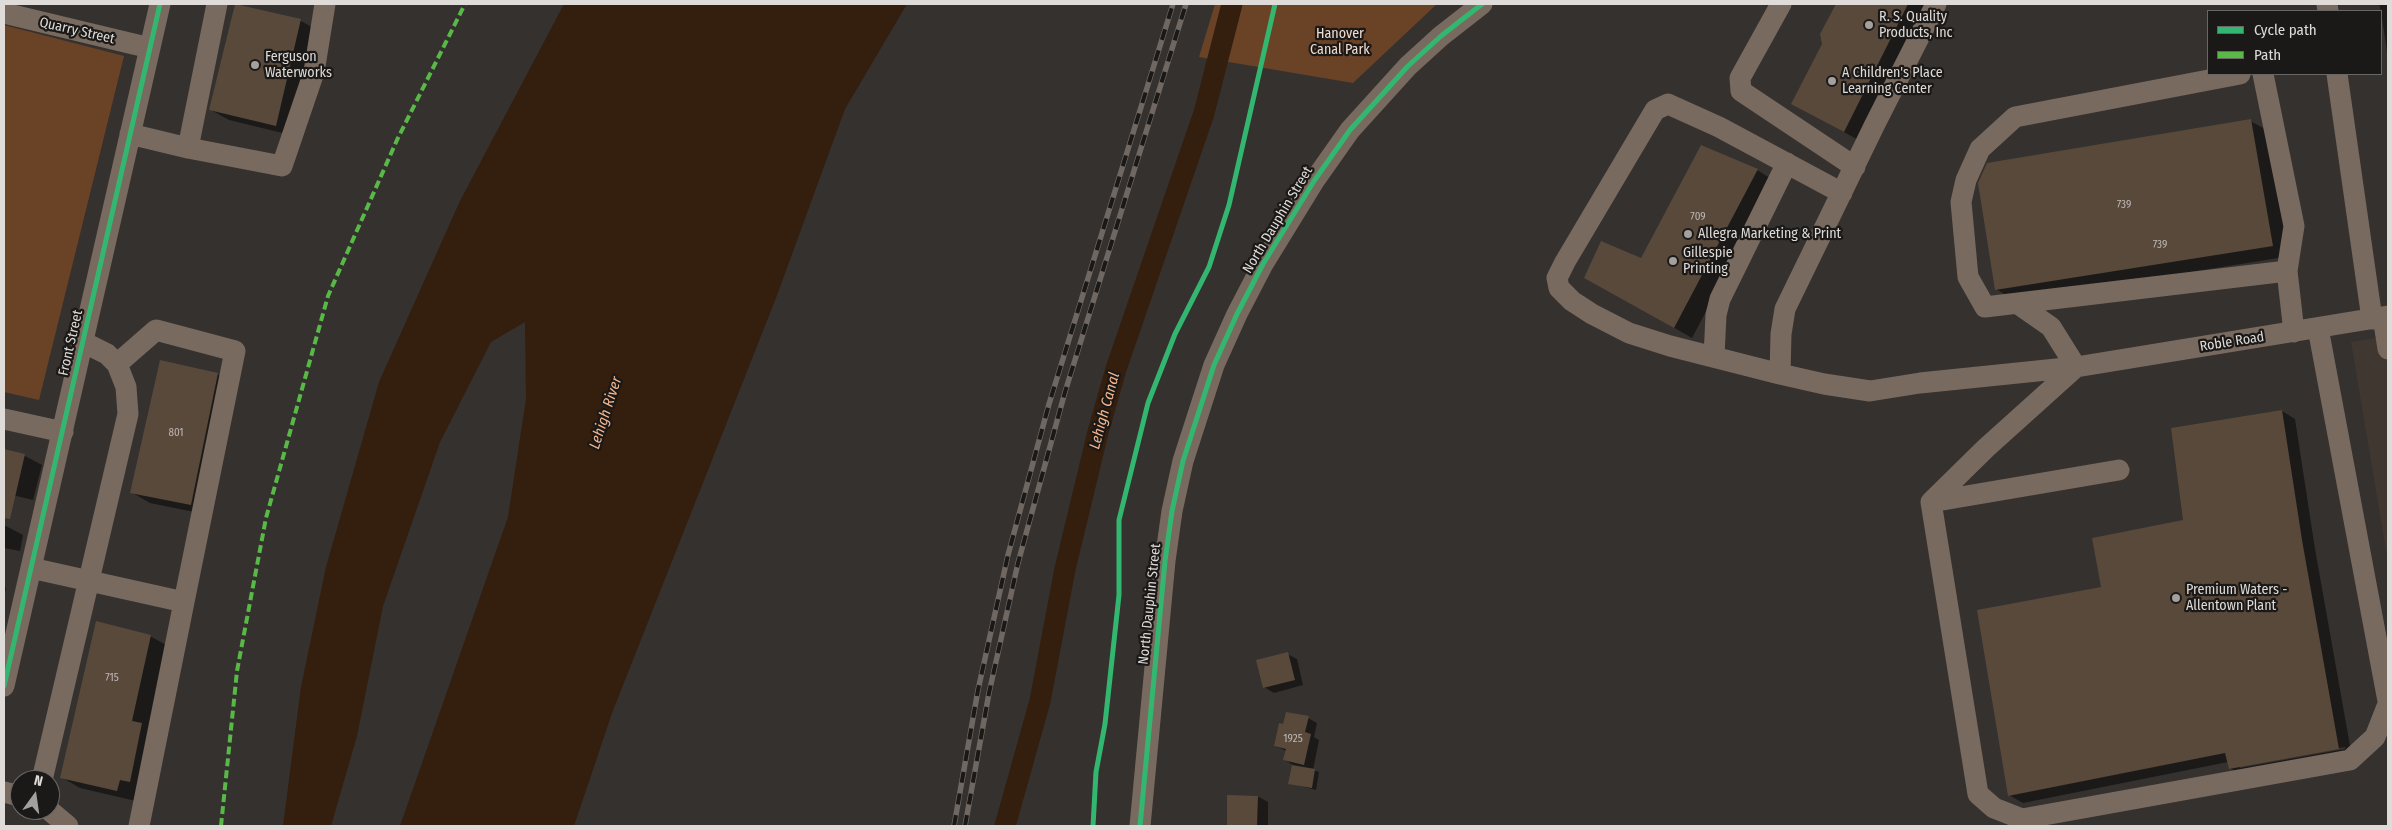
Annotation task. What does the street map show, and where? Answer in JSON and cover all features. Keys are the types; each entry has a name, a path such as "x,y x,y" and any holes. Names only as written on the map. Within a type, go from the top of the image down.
{"street":[{"name":"Front Street","path":"4,686 160,4"},
{"path":"188,148 217,4"},
{"path":"130,134 188,148 282,166 314,72 325,4"},
{"name":"North Dauphin Street","path":"1140,826 1165,562 1172,511 1183,461 1214,365 1237,314 1263,264 1314,181 1350,130 1408,66 1441,36 1482,4"},
{"path":"1781,4 1740,78 1741,91 1855,167"},
{"path":"1780,374 1781,334 1785,309 1936,4"},
{"name":"Quarry Street","path":"4,13 150,48"},
{"path":"2235,75 2015,117 1980,149 1966,180 1961,202 1968,277 1985,307 2287,271"},
{"path":"2263,75 2294,226 2287,271 2294,332"},
{"path":"2337,75 2388,349"},
{"name":"Roble Road","path":"1787,163 1719,127 1668,104 1655,110 1557,278 1559,288 1572,301 1622,329 1670,346 1824,384 1870,391 1920,383 2076,367 2381,317"},
{"path":"1714,357 1716,314 1720,299 1787,163 1842,193"},
{"path":"1931,502 1986,448 2076,367 2051,327 2018,304"},
{"path":"1931,502 1978,794 1994,808 2022,819 2350,760 2375,737 2388,703 2318,328"},
{"path":"117,364 156,330 235,351 140,826"},
{"path":"44,770 128,414 126,387 117,364 107,354 83,342"},
{"path":"4,419 63,432"},
{"path":"1931,502 2119,470"},
{"path":"31,568 184,602"}],"shaded area":[{"path":"2388,336 2388,562 2351,342"}],"green space":[{"name":"Hanover Canal Park","path":"1215,4 1437,4 1353,83 1199,57"},
{"path":"4,25 124,56 39,400 4,392"}],"water":[{"name":"Lehigh River","path":"564,4 907,4 845,109 776,298 612,713 574,826 400,826 508,517 526,399 525,322 491,342 440,442 383,606 357,736 331,826 283,826 301,687 326,567 379,382 460,201"}],"building":[{"name":"Ferguson Waterworks","path":"235,4 301,19 276,126 209,110"},
{"path":"1836,4 1908,4 1844,132 1791,104 1822,44 1820,34"},
{"path":"2251,119 2273,246 1995,290 1978,183 1987,163"},
{"path":"1701,145 1758,169 1674,328 1584,278 1601,241 1641,258"},
{"path":"160,360 218,373 191,505 130,493"},
{"name":"Premium Waters - Allentown Plant","path":"2282,410 2302,540 2339,749 2229,769 2225,753 2008,796 1977,610 2101,587 2092,538 2183,520 2171,428"},
{"path":"4,449 25,454 10,519 4,518"},
{"path":"96,621 151,635 132,721 142,723 130,782 120,780 117,791 60,778"},
{"path":"1288,652 1295,680 1263,688 1256,660"},
{"path":"1286,712 1309,716 1305,732 1311,734 1304,765 1283,760 1286,749 1274,746 1279,723 1283,724"},
{"path":"1292,765 1315,769 1312,788 1288,784"},
{"path":"1227,795 1258,796 1257,826 1227,826"}],"waterway":[{"name":"Lehigh Canal","path":"1005,826 1040,701 1065,569 1098,432 1116,369 1204,113 1232,4"}],"railway":[{"path":"954,826 978,690 1008,555 1049,404 1173,4"},
{"path":"965,826 989,693 1018,563 1065,392 1186,4"}],"marked path":[{"path":"221,826 237,671 266,518 328,296 397,140 465,4"}],"cycle path":[{"path":"4,686 160,4"},
{"path":"1093,826 1096,772 1105,724 1119,595 1119,520 1148,403 1175,334 1209,267 1229,205 1275,4"},
{"path":"1140,826 1165,561 1172,511 1183,461 1214,365 1237,314 1263,264 1314,181 1350,130 1408,66 1441,36 1482,4"}],"place":[{"name":"R. S. Quality Products, Inc","path":"1869,25"},
{"name":"Ferguson Waterworks","path":"255,65"},
{"name":"A Children's Place Learning Center","path":"1832,81"},
{"name":"Allegra Marketing & Print","path":"1688,234"},
{"name":"Gillespie Printing","path":"1673,261"},
{"name":"Premium Waters - Allentown Plant","path":"2176,598"}]}
